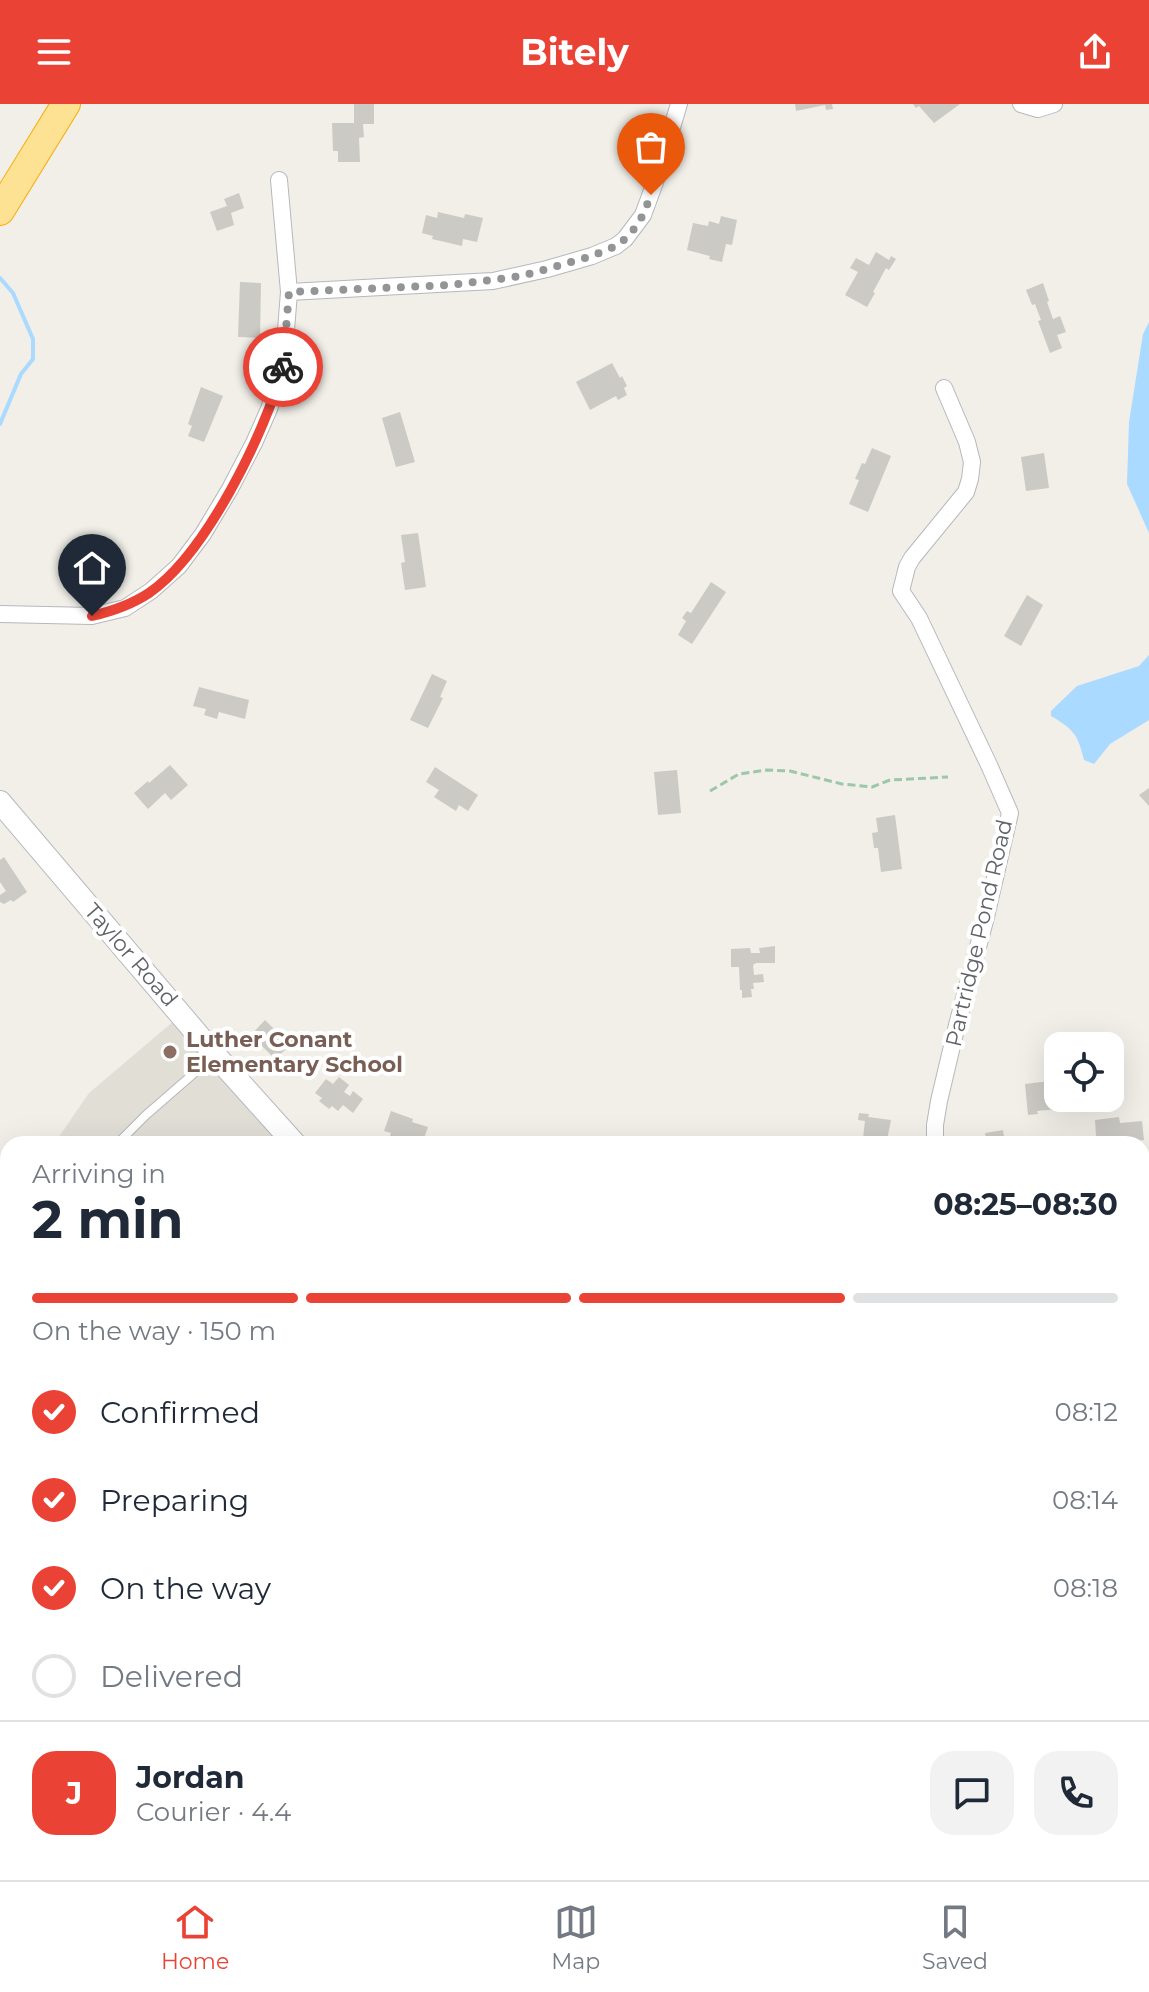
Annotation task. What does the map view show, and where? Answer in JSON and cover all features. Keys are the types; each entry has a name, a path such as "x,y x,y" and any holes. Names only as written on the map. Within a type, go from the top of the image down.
{"highway":[{"path":"0,211 66,104"}],"street":[{"path":"289,292 493,281 547,269 616,246 643,215 679,104"},
{"path":"1021,104 1038,109 1054,104"},
{"path":"0,614 92,616 125,608 151,591 179,566 203,534 230,489 269,409 283,368 289,292 279,180"},
{"name":"Partridge Pond Road","path":"935,1136 939,1101 1010,813 919,618 901,591 912,558 966,492 970,479 972,462 967,442 944,388"},
{"name":"Taylor Road","path":"0,802 288,1136"}],"lane":[{"path":"125,1136 215,1055"}],"path":[{"path":"710,791 739,774 767,770 790,771 842,784 872,787 890,780 948,777"}],"shaded area":[{"name":"Luther Conant Elementary School","path":"175,1020 273,1136 59,1136 89,1093"}],"water":[{"path":"1149,322 1149,533 1127,484 1129,422 1143,334"},
{"path":"1149,655 1149,720 1110,744 1094,764 1084,760 1074,733 1051,716 1051,711 1077,686 1139,666"}],"building":[{"path":"354,104 374,104 374,124 363,124 364,137 359,138 360,162 338,162 338,151 333,151 332,123 354,123"},
{"path":"795,104 832,104 833,109 826,110 825,105 796,111"},
{"path":"913,104 960,104 934,123 919,106 916,108"},
{"path":"239,193 244,208 231,213 234,225 217,231 210,212 227,206 224,199"},
{"path":"438,212 464,218 465,214 483,218 477,242 463,239 462,246 432,239 433,236 422,233 426,215 437,218"},
{"path":"721,216 737,220 732,245 726,244 722,262 687,250 693,223 708,226 709,221 719,224"},
{"path":"876,252 889,260 891,256 896,259 889,270 886,268 867,307 845,295 858,272 850,268 856,258 869,265"},
{"path":"240,282 261,283 260,338 238,337"},
{"path":"1043,283 1053,319 1060,316 1066,332 1057,335 1062,348 1050,353 1035,304 1032,305 1026,290"},
{"path":"612,363 627,386 624,388 627,395 618,400 616,396 590,410 576,382"},
{"path":"201,387 223,396 204,442 188,436 192,426 188,424"},
{"path":"400,412 415,462 396,467 382,418"},
{"path":"872,448 891,456 868,512 849,504 859,480 855,479"},
{"path":"1044,453 1049,488 1026,491 1021,457"},
{"path":"418,533 426,587 405,590 401,535"},
{"path":"711,582 726,592 692,644 678,635 686,621 682,618 687,611 691,613"},
{"path":"1027,595 1043,605 1021,646 1004,636"},
{"path":"432,674 447,681 440,697 443,698 428,728 410,720"},
{"path":"199,687 249,700 245,719 219,712 217,719 204,715 206,709 193,706"},
{"path":"170,765 188,785 171,800 165,793 148,809 134,793"},
{"path":"435,767 478,795 468,811 459,805 456,811 434,797 439,790 426,782"},
{"path":"677,770 681,813 658,815 654,772"},
{"path":"1149,788 1149,806 1139,795"},
{"path":"895,815 902,869 881,872 878,848 874,848 872,833 878,832 876,818"},
{"path":"4,857 27,892 4,904 0,902 0,895 6,891 0,882 0,860"},
{"path":"775,946 775,963 753,965 754,975 763,974 764,982 753,983 752,997 742,998 739,967 731,967 731,949 750,948 751,953 760,953 759,948"},
{"path":"265,1020 282,1037 286,1032 295,1041 275,1059 251,1035"},
{"path":"339,1077 349,1085 344,1092 350,1096 353,1091 363,1099 353,1113 343,1105 338,1111 332,1106 329,1109 315,1093 326,1079 333,1084"},
{"path":"1044,1082 1044,1110 1037,1111 1038,1114 1028,1115 1025,1084"},
{"path":"391,1111 428,1127 425,1136 390,1136 391,1133 384,1131"},
{"path":"859,1113 891,1120 888,1136 863,1136 865,1121 858,1120"},
{"path":"1119,1117 1120,1123 1142,1121 1144,1136 1096,1136 1095,1120"},
{"path":"1003,1130 1004,1136 986,1136 985,1133"}],"waterway":[{"path":"0,278 13,293 33,339 33,359 21,374 0,424"}],"way so far":[{"path":"283,367 289,292 451,285 522,276 616,246 634,229 651,195"}],"place":[{"name":"Luther Conant Elementary School","path":"170,1052"}],"route":[{"path":"92,616 125,608 151,591 179,566 230,489 269,409 283,367"}]}
